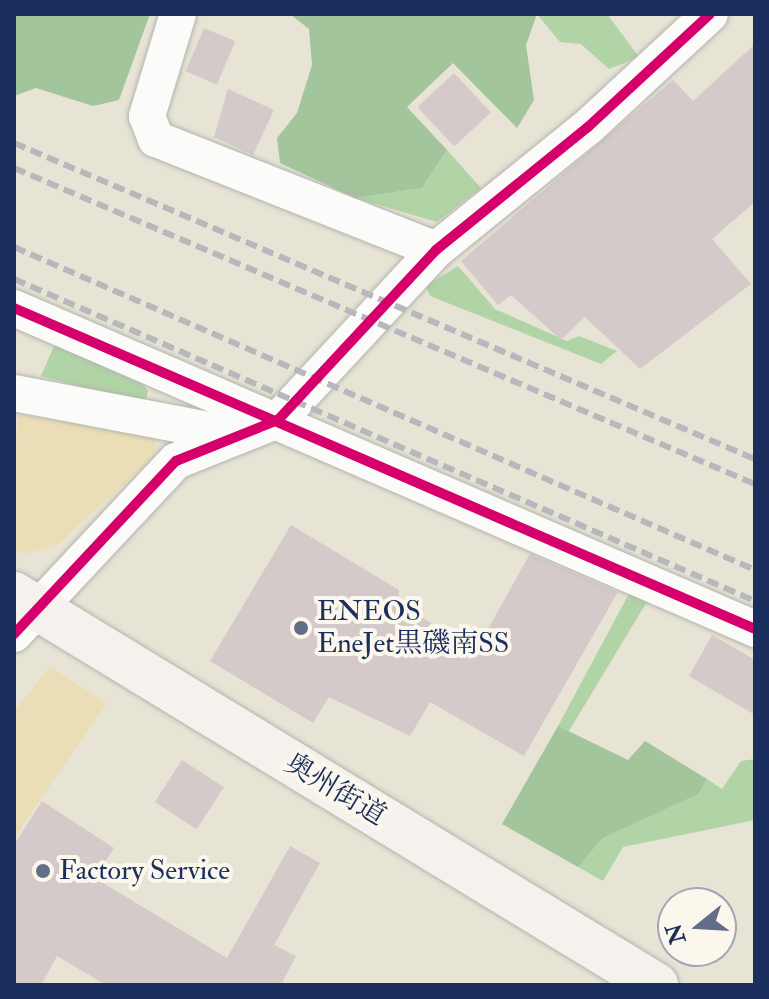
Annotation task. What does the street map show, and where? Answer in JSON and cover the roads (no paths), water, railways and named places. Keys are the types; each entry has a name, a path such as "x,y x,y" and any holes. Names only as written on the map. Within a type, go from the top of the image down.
{"main road":[{"name":"奥州街道","path":"22,612 656,985"}],"street":[{"path":"178,14 147,116 156,139 436,250"},
{"path":"22,612 176,461 229,434 278,420 436,250 588,127 710,14"},
{"path":"14,308 755,629"},
{"path":"14,393 229,434"}],"railway":[{"path":"14,143 755,459"},
{"path":"14,168 755,484"},
{"path":"14,247 755,570"},
{"path":"14,279 755,601"}],"place":[{"name":"ENEOS EneJet黒磯南SS","path":"301,628"},
{"name":"Factory Service","path":"43,871"}]}
